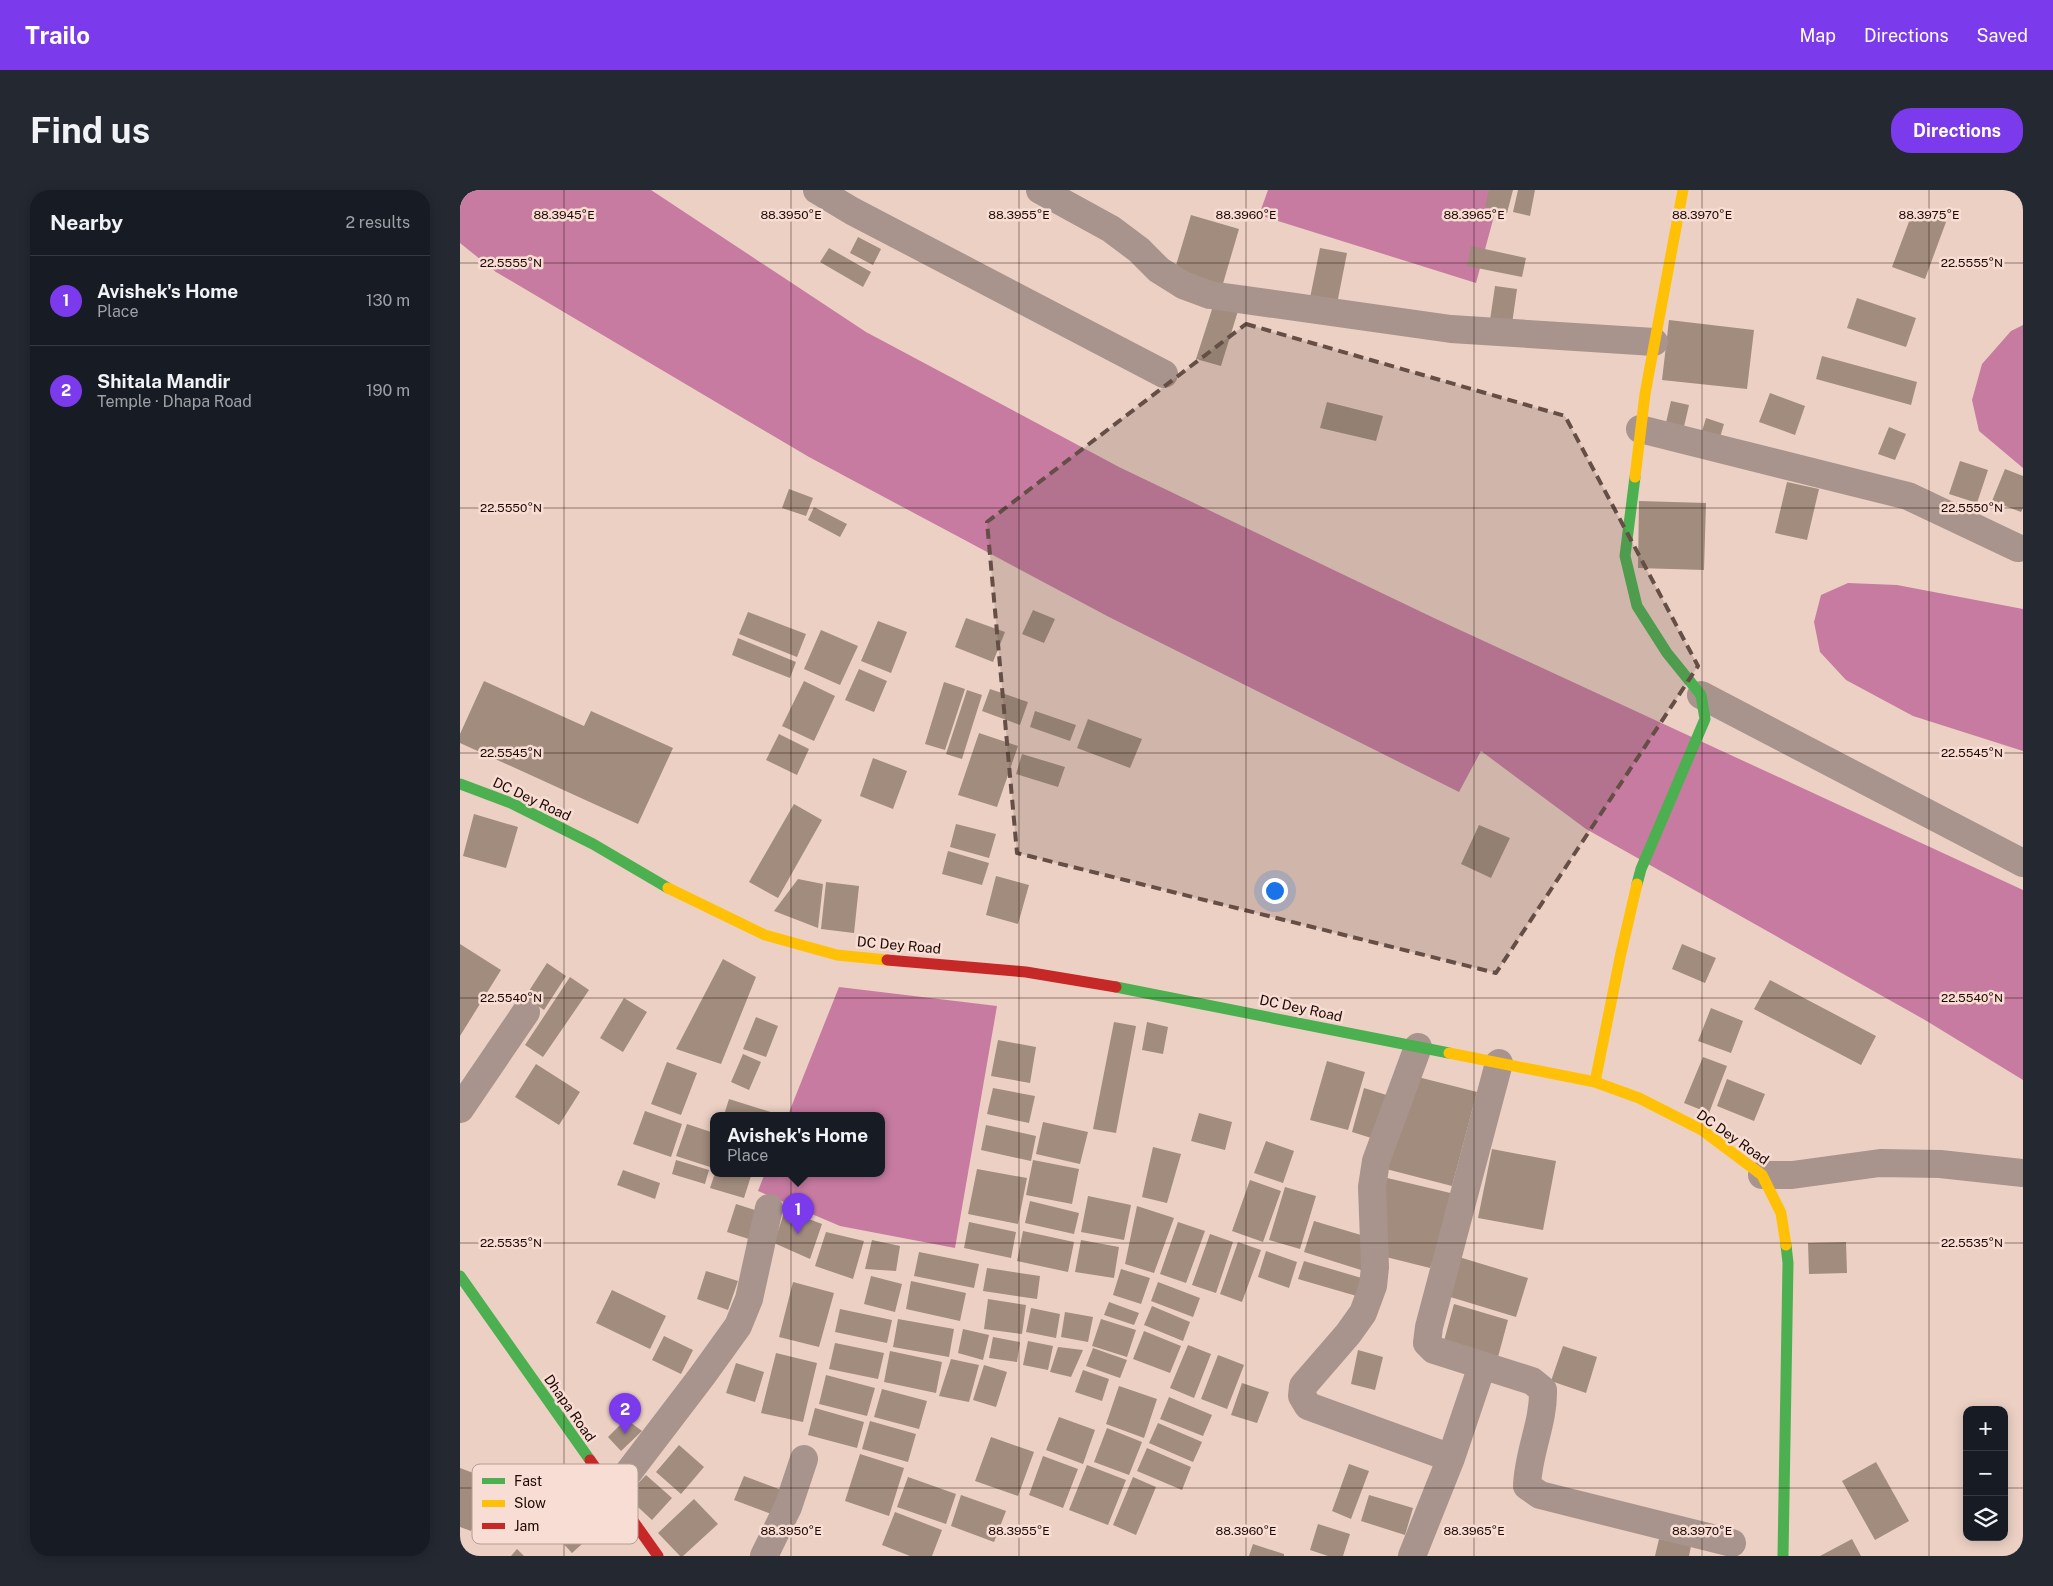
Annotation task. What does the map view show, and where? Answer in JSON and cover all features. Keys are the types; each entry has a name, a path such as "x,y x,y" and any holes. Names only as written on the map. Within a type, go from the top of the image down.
{"street":[{"path":"817,190 861,216 1164,374"},
{"path":"1040,190 1111,229 1140,250 1159,270 1183,285 1210,295 1451,329 1654,342"},
{"path":"1683,190 1654,342 1640,429 1625,556 1636,606 1703,707 2023,863"},
{"path":"1640,429 1908,496 2018,548"},
{"path":"1595,1082 1621,952 1641,869 1703,707"},
{"name":"DC Dey Road","path":"460,784 511,803 593,844 683,896 765,935 837,955 1026,972 1106,985 1595,1082 1639,1098 1702,1130 1762,1174 1781,1213 1788,1263 1783,1556"},
{"path":"460,1109 526,1012"},
{"path":"1418,1047 1376,1161 1372,1187 1375,1267 1373,1286 1363,1313 1348,1334 1303,1386 1302,1396 1308,1406 1451,1458"},
{"path":"1499,1063 1429,1327 1427,1343 1434,1350 1532,1381 1543,1390 1543,1403 1527,1478 1527,1486 1540,1496 1732,1542"},
{"path":"1762,1174 1792,1174 1880,1163 1940,1164 2023,1173"},
{"path":"635,1464 738,1326 749,1299 768,1208"},
{"name":"Dhapa Road","path":"460,1276 591,1464"},
{"path":"1412,1556 1451,1458 1482,1366"},
{"path":"764,1556 788,1507 804,1459"},
{"name":"Dhapa Road","path":"638,1529 658,1556"}],"highlighted area":[{"path":"1246,324 1565,416 1698,666 1496,973 1017,853 987,522"}],"shaded area":[{"path":"460,190 651,190 866,332 1119,467 1434,618 2023,890 2023,1080 1925,1020 1586,829 1481,751 1459,792 1109,617 809,457 496,272 460,243"},
{"path":"1268,190 1501,190 1476,283 1259,215"},
{"path":"2023,325 2023,468 1979,431 1972,400 1982,364 2011,331"},
{"path":"1848,583 1897,585 2023,609 2023,751 1913,716 1846,680 1820,652 1814,622 1821,595"},
{"path":"839,987 997,1006 955,1248 840,1226 758,1191 763,1177 885,1177 885,1112 789,1112"}],"building":[{"path":"1489,190 1513,190 1507,213 1485,207"},
{"path":"1518,190 1535,190 1530,216 1513,212"},
{"path":"1913,211 1946,222 1925,279 1892,267"},
{"path":"1191,215 1239,229 1222,287 1174,272"},
{"path":"858,237 881,249 873,265 850,253"},
{"path":"1471,246 1526,258 1522,277 1467,266"},
{"path":"829,248 871,272 863,287 820,262"},
{"path":"1320,248 1347,253 1336,309 1309,303"},
{"path":"1495,286 1517,289 1511,331 1489,327"},
{"path":"1857,298 1916,318 1906,347 1847,328"},
{"path":"1214,303 1238,311 1221,366 1196,359"},
{"path":"1669,320 1754,330 1747,389 1662,380"},
{"path":"1822,356 1917,382 1911,405 1816,379"},
{"path":"1770,393 1805,406 1795,435 1759,422"},
{"path":"1671,401 1689,405 1683,431 1665,427"},
{"path":"1327,402 1383,416 1376,441 1320,428"},
{"path":"1706,418 1724,424 1718,444 1700,438"},
{"path":"1889,427 1906,434 1895,460 1878,454"},
{"path":"1960,461 1988,470 1977,503 1949,494"},
{"path":"2005,469 2023,476 2023,508 2021,512 1992,501"},
{"path":"1787,482 1819,489 1807,540 1775,533"},
{"path":"789,489 813,498 806,516 782,508"},
{"path":"1639,501 1706,503 1704,570 1638,568"},
{"path":"814,507 847,524 840,537 808,520"},
{"path":"1033,610 1055,619 1044,643 1022,634"},
{"path":"748,612 806,634 797,657 739,634"},
{"path":"966,618 1005,632 993,662 955,647"},
{"path":"878,621 907,632 891,673 861,661"},
{"path":"821,630 858,646 840,685 804,669"},
{"path":"738,638 796,662 790,678 732,655"},
{"path":"859,669 887,681 874,712 845,700"},
{"path":"484,681 584,726 591,711 673,748 638,824 460,743 460,734"},
{"path":"804,681 835,696 814,741 782,726"},
{"path":"944,682 965,689 945,750 925,744"},
{"path":"990,689 1028,702 1020,725 982,711"},
{"path":"967,690 982,695 962,759 946,754"},
{"path":"1035,711 1076,725 1070,741 1030,727"},
{"path":"1088,719 1142,739 1130,768 1077,748"},
{"path":"979,733 1018,746 997,807 958,795"},
{"path":"779,734 809,749 797,775 766,760"},
{"path":"1022,754 1065,767 1058,787 1016,774"},
{"path":"873,758 907,771 893,809 860,796"},
{"path":"794,804 822,820 778,898 749,882"},
{"path":"474,814 518,827 506,868 463,856"},
{"path":"956,824 996,834 989,858 950,847"},
{"path":"1479,825 1510,838 1491,878 1461,864"},
{"path":"948,851 989,863 982,885 942,874"},
{"path":"996,876 1029,885 1018,924 986,915"},
{"path":"798,879 823,884 818,928 774,911"},
{"path":"826,882 859,886 854,933 821,929"},
{"path":"460,944 501,970 460,1036"},
{"path":"1682,944 1716,958 1705,983 1672,969"},
{"path":"723,959 756,977 721,1064 676,1049"},
{"path":"547,963 566,976 544,1010 525,997"},
{"path":"570,977 589,990 543,1057 525,1045"},
{"path":"1770,980 1876,1036 1861,1065 1754,1009"},
{"path":"624,998 647,1012 623,1052 600,1038"},
{"path":"1711,1008 1743,1021 1731,1053 1698,1041"},
{"path":"756,1017 778,1026 766,1057 743,1049"},
{"path":"1114,1022 1136,1026 1116,1133 1093,1129"},
{"path":"1147,1022 1168,1027 1163,1054 1142,1050"},
{"path":"998,1040 1036,1047 1030,1083 991,1076"},
{"path":"743,1054 761,1062 749,1090 731,1082"},
{"path":"1703,1057 1727,1066 1709,1113 1684,1103"},
{"path":"1327,1061 1365,1072 1348,1130 1310,1120"},
{"path":"667,1062 697,1073 681,1115 651,1104"},
{"path":"536,1064 580,1092 559,1125 515,1097"},
{"path":"1410,1075 1477,1092 1452,1186 1386,1169"},
{"path":"1727,1079 1765,1094 1754,1121 1717,1106"},
{"path":"993,1088 1035,1096 1029,1123 987,1114"},
{"path":"1364,1088 1393,1097 1381,1141 1352,1132"},
{"path":"729,1099 771,1112 725,1112"},
{"path":"645,1111 682,1124 671,1157 633,1144"},
{"path":"1199,1113 1232,1122 1225,1150 1191,1141"},
{"path":"1043,1122 1088,1132 1080,1164 1036,1154"},
{"path":"687,1124 710,1132 710,1167 676,1156"},
{"path":"986,1125 1036,1136 1031,1161 981,1150"},
{"path":"1266,1141 1294,1151 1283,1183 1254,1173"},
{"path":"1153,1147 1181,1154 1167,1203 1142,1197"},
{"path":"1492,1149 1556,1161 1543,1230 1478,1218"},
{"path":"676,1160 709,1170 705,1184 672,1174"},
{"path":"1033,1160 1079,1169 1072,1204 1026,1195"},
{"path":"977,1169 1027,1178 1018,1224 968,1214"},
{"path":"623,1170 660,1183 655,1199 617,1185"},
{"path":"714,1177 751,1177 744,1198 710,1188"},
{"path":"1383,1177 1459,1195 1430,1268 1382,1256"},
{"path":"1250,1180 1281,1191 1263,1242 1232,1231"},
{"path":"1285,1187 1316,1196 1300,1249 1269,1240"},
{"path":"1088,1196 1131,1205 1124,1240 1081,1232"},
{"path":"1030,1201 1079,1213 1074,1234 1025,1223"},
{"path":"736,1204 761,1212 752,1240 727,1232"},
{"path":"1137,1206 1174,1218 1154,1273 1125,1264"},
{"path":"785,1210 822,1224 810,1259 774,1243"},
{"path":"1314,1221 1371,1238 1361,1270 1304,1252"},
{"path":"969,1222 1016,1232 1011,1258 964,1248"},
{"path":"1178,1222 1205,1231 1186,1283 1160,1274"},
{"path":"1023,1231 1074,1242 1068,1272 1017,1261"},
{"path":"826,1232 864,1241 853,1279 815,1266"},
{"path":"1210,1234 1233,1242 1216,1293 1192,1285"},
{"path":"872,1240 900,1246 896,1271 865,1269"},
{"path":"1081,1240 1119,1247 1114,1278 1075,1272"},
{"path":"1238,1242 1261,1250 1242,1302 1220,1294"},
{"path":"1846,1242 1847,1273 1809,1274 1808,1243"},
{"path":"1266,1251 1297,1262 1289,1288 1258,1277"},
{"path":"919,1252 979,1264 974,1288 914,1276"},
{"path":"1459,1257 1528,1278 1516,1317 1447,1296"},
{"path":"1304,1261 1365,1279 1360,1297 1298,1279"},
{"path":"987,1268 1040,1276 1037,1299 983,1291"},
{"path":"1121,1269 1150,1278 1141,1304 1113,1295"},
{"path":"706,1271 738,1281 728,1310 697,1299"},
{"path":"871,1276 902,1284 895,1312 864,1304"},
{"path":"911,1281 966,1293 960,1321 906,1309"},
{"path":"793,1282 834,1293 819,1347 779,1337"},
{"path":"1158,1282 1200,1298 1193,1317 1151,1301"},
{"path":"612,1290 666,1316 650,1349 596,1323"},
{"path":"988,1299 1026,1305 1022,1334 984,1329"},
{"path":"1109,1302 1139,1313 1134,1325 1104,1315"},
{"path":"1454,1304 1508,1320 1498,1357 1444,1341"},
{"path":"1152,1306 1190,1322 1183,1341 1144,1325"},
{"path":"1031,1308 1060,1314 1056,1338 1026,1332"},
{"path":"840,1309 892,1320 887,1343 835,1332"},
{"path":"1065,1312 1093,1317 1088,1342 1061,1337"},
{"path":"898,1319 954,1329 949,1357 893,1347"},
{"path":"1101,1319 1136,1330 1127,1357 1092,1346"},
{"path":"963,1329 989,1335 983,1360 958,1353"},
{"path":"1144,1331 1181,1346 1170,1373 1133,1359"},
{"path":"664,1336 693,1350 681,1374 652,1360"},
{"path":"993,1337 1020,1342 1017,1362 989,1358"},
{"path":"1028,1341 1053,1346 1048,1370 1023,1365"},
{"path":"835,1343 884,1353 878,1379 829,1369"},
{"path":"1188,1345 1211,1354 1194,1398 1170,1388"},
{"path":"1563,1346 1597,1357 1586,1393 1551,1381"},
{"path":"1058,1347 1083,1350 1071,1377 1050,1372"},
{"path":"1093,1348 1127,1360 1120,1378 1086,1366"},
{"path":"1358,1350 1383,1357 1375,1390 1351,1384"},
{"path":"890,1351 942,1362 936,1393 884,1382"},
{"path":"776,1353 817,1363 803,1422 761,1413"},
{"path":"1218,1355 1244,1365 1227,1409 1201,1399"},
{"path":"951,1359 979,1365 969,1402 939,1396"},
{"path":"736,1363 764,1372 755,1402 726,1393"},
{"path":"984,1365 1007,1372 996,1407 973,1400"},
{"path":"1083,1370 1109,1379 1102,1401 1075,1392"},
{"path":"826,1375 875,1388 867,1416 819,1404"},
{"path":"1242,1383 1269,1392 1257,1423 1231,1415"},
{"path":"1119,1386 1157,1399 1144,1438 1106,1424"},
{"path":"882,1389 927,1401 919,1429 874,1417"},
{"path":"1169,1397 1212,1415 1203,1436 1160,1419"},
{"path":"815,1408 864,1422 857,1448 808,1435"},
{"path":"1059,1417 1095,1430 1083,1464 1046,1450"},
{"path":"626,1419 642,1431 621,1451 608,1437"},
{"path":"870,1421 916,1434 908,1462 862,1449"},
{"path":"1158,1423 1202,1442 1193,1462 1149,1443"},
{"path":"1107,1428 1142,1442 1129,1475 1094,1462"},
{"path":"991,1437 1034,1452 1018,1496 975,1481"},
{"path":"679,1445 704,1467 681,1494 656,1472"},
{"path":"1147,1448 1191,1467 1182,1490 1137,1471"},
{"path":"860,1454 904,1468 889,1516 845,1501"},
{"path":"1043,1456 1078,1469 1063,1508 1029,1495"},
{"path":"1876,1462 1909,1521 1875,1540 1842,1481"},
{"path":"1349,1464 1369,1471 1351,1519 1332,1511"},
{"path":"1087,1465 1126,1480 1108,1525 1069,1510"},
{"path":"460,1468 472,1472 472,1529 471,1531 460,1527"},
{"path":"646,1475 672,1498 652,1520 638,1507 638,1483"},
{"path":"744,1476 784,1491 774,1515 734,1500"},
{"path":"908,1477 956,1494 946,1524 897,1507"},
{"path":"1133,1477 1156,1487 1136,1535 1113,1525"},
{"path":"961,1495 1006,1511 994,1542 951,1526"},
{"path":"1369,1495 1413,1508 1405,1535 1361,1521"},
{"path":"694,1499 718,1524 683,1556 680,1556 658,1533"},
{"path":"895,1512 942,1530 932,1556 910,1556 882,1545"},
{"path":"1318,1524 1350,1534 1343,1556 1328,1556 1310,1550"},
{"path":"1659,1539 1691,1546 1689,1556 1655,1556"},
{"path":"1852,1539 1861,1556 1820,1556"},
{"path":"564,1544 582,1544 572,1553"},
{"path":"1253,1544 1284,1554 1284,1556 1249,1556"},
{"path":"517,1549 524,1556 511,1556"}],"traffic: fast":[{"path":"1635,477 1625,556 1637,606 1667,653 1701,695 1705,719 1641,869 1637,884"},
{"path":"460,784 511,803 593,844 668,888"},
{"path":"1116,987 1449,1053"},
{"path":"1783,1556 1788,1263 1786,1245"},
{"path":"460,1276 590,1460"}],"traffic: slow":[{"path":"1635,477 1645,394 1683,190"},
{"path":"1595,1082 1637,884"},
{"path":"668,888 765,935 837,955 887,960"},
{"path":"1449,1053 1595,1082 1639,1098 1702,1130 1762,1175 1781,1213 1786,1245"}],"traffic: jam":[{"path":"887,960 1026,972 1116,987"},
{"path":"590,1460 593,1464"},
{"path":"638,1528 658,1556"}],"place":[{"name":"Avishek's Home","path":"798,1234"},
{"name":"Shitala Mandir","path":"625,1434"}]}
